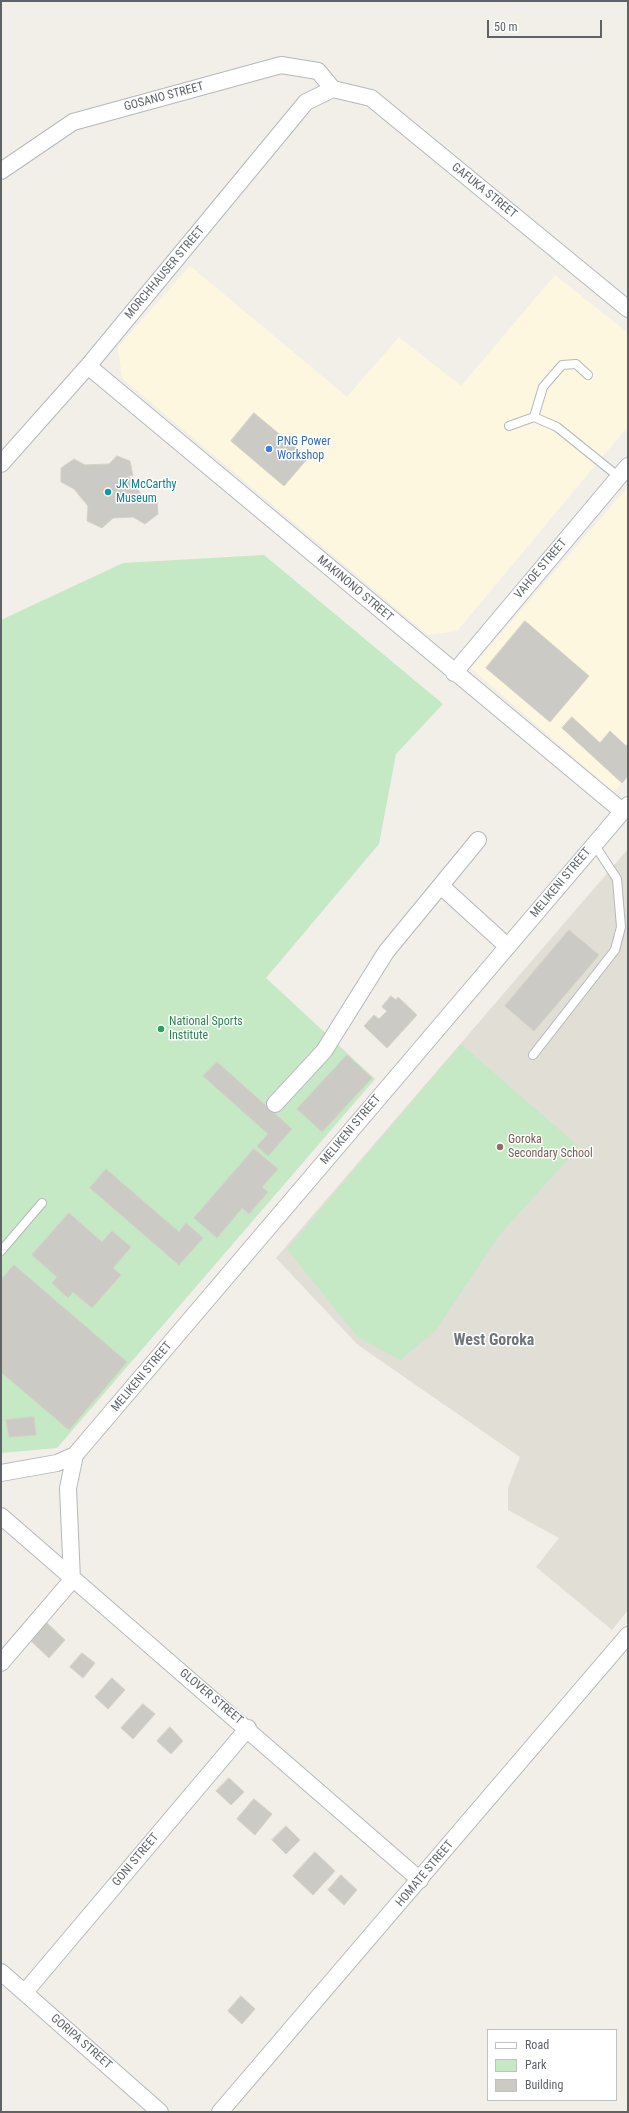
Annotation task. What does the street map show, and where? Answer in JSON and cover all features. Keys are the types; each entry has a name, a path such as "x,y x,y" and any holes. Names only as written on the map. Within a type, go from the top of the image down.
{"street":[{"name":"GOSANO STREET","path":"1,172 73,122 281,65 318,71 333,89"},
{"name":"GAFUKA STREET","path":"333,89 371,98 628,309"},
{"name":"MORCHHAUSER STREET","path":"2,462 88,366 306,102 333,89"},
{"name":"MAKINONO STREET","path":"88,366 454,673 625,808"},
{"name":"VAHOE STREET","path":"454,673 623,471"},
{"name":"MELIKENI STREET","path":"72,1580 68,1488 75,1456 625,808"},
{"path":"275,1104 324,1051 386,952 478,840"},
{"path":"441,886 507,946"},
{"name":"MELIKENI STREET","path":"1,1473 57,1463 75,1456"},
{"name":"GLOVER STREET","path":"1,1516 72,1580 248,1728 420,1880"},
{"path":"1,1662 72,1580"},
{"name":"HOMATE STREET","path":"220,2112 628,1635"},
{"name":"GONI STREET","path":"24,1992 248,1728"},
{"name":"GORIPA STREET","path":"2,1976 24,1992 160,2112"}],"lane":[{"path":"534,417 543,387 562,365 576,364 588,374"},
{"path":"509,426 534,417 557,427 623,471"},
{"path":"533,1055 615,950 621,927 616,879 594,844"},
{"path":"1,1251 42,1203"}],"shaded area":[{"path":"190,266 347,397 399,337 461,386 555,275 628,333 628,426 457,631 428,635 122,378 118,347"},
{"path":"628,487 628,776 614,792 471,668"},
{"name":"Goroka Secondary School","path":"628,849 628,1610 612,1630 536,1567 559,1538 508,1510 508,1488 520,1457 358,1345 276,1258"}],"green space":[{"name":"National Sports Institute","path":"264,555 443,704 396,754 379,844 266,978 375,1079 57,1448 1,1453 1,620 123,563"},
{"path":"461,1044 579,1147 501,1233 435,1331 400,1360 357,1336 287,1249"}],"building":[{"name":"PNG Power Workshop","path":"254,413 308,458 284,486 231,441"},
{"name":"JK McCarthy Museum","path":"117,456 130,461 133,476 128,475 143,497 147,496 157,499 158,514 145,524 133,517 113,518 102,528 87,521 88,506 74,489 61,482 61,468 74,459 85,465 109,464"},
{"path":"525,621 589,676 550,722 486,668"},
{"path":"572,717 600,743 610,731 626,746 628,743 628,776 622,783 562,728"},
{"path":"569,930 599,955 534,1031 505,1006"},
{"path":"391,996 396,1000 398,997 417,1015 387,1048 364,1026 374,1015 379,1019 387,1011 382,1007"},
{"path":"347,1055 372,1078 322,1132 297,1109"},
{"path":"217,1062 292,1129 268,1156 257,1146 268,1134 203,1076"},
{"path":"254,1149 278,1169 262,1187 268,1192 249,1214 242,1208 217,1238 194,1218"},
{"path":"106,1169 179,1232 186,1223 203,1238 179,1265 90,1188"},
{"path":"69,1213 102,1242 112,1231 131,1247 113,1268 121,1275 92,1308 73,1292 68,1298 52,1283 57,1277 32,1255"},
{"path":"14,1265 127,1362 69,1430 1,1372 1,1280"},
{"path":"34,1417 36,1435 9,1437 6,1420"},
{"path":"46,1622 65,1640 49,1658 30,1640"},
{"path":"82,1653 95,1663 83,1678 70,1667"},
{"path":"112,1678 125,1690 108,1709 95,1697"},
{"path":"143,1704 155,1714 133,1739 121,1728"},
{"path":"170,1727 183,1741 171,1754 157,1741"},
{"path":"229,1778 244,1792 231,1805 216,1791"},
{"path":"254,1799 272,1814 255,1835 237,1819"},
{"path":"286,1826 300,1840 286,1854 272,1840"},
{"path":"315,1852 335,1871 313,1895 293,1876"},
{"path":"341,1875 357,1890 344,1905 328,1890"},
{"path":"241,1996 255,2009 242,2024 228,2011"}],"place":[{"name":"PNG Power Workshop","path":"269,449"},
{"name":"JK McCarthy Museum","path":"108,492"},
{"name":"National Sports Institute","path":"161,1029"},
{"name":"Goroka Secondary School","path":"500,1147"}],"district":[{"name":"West Goroka","path":"494,1341"}]}
